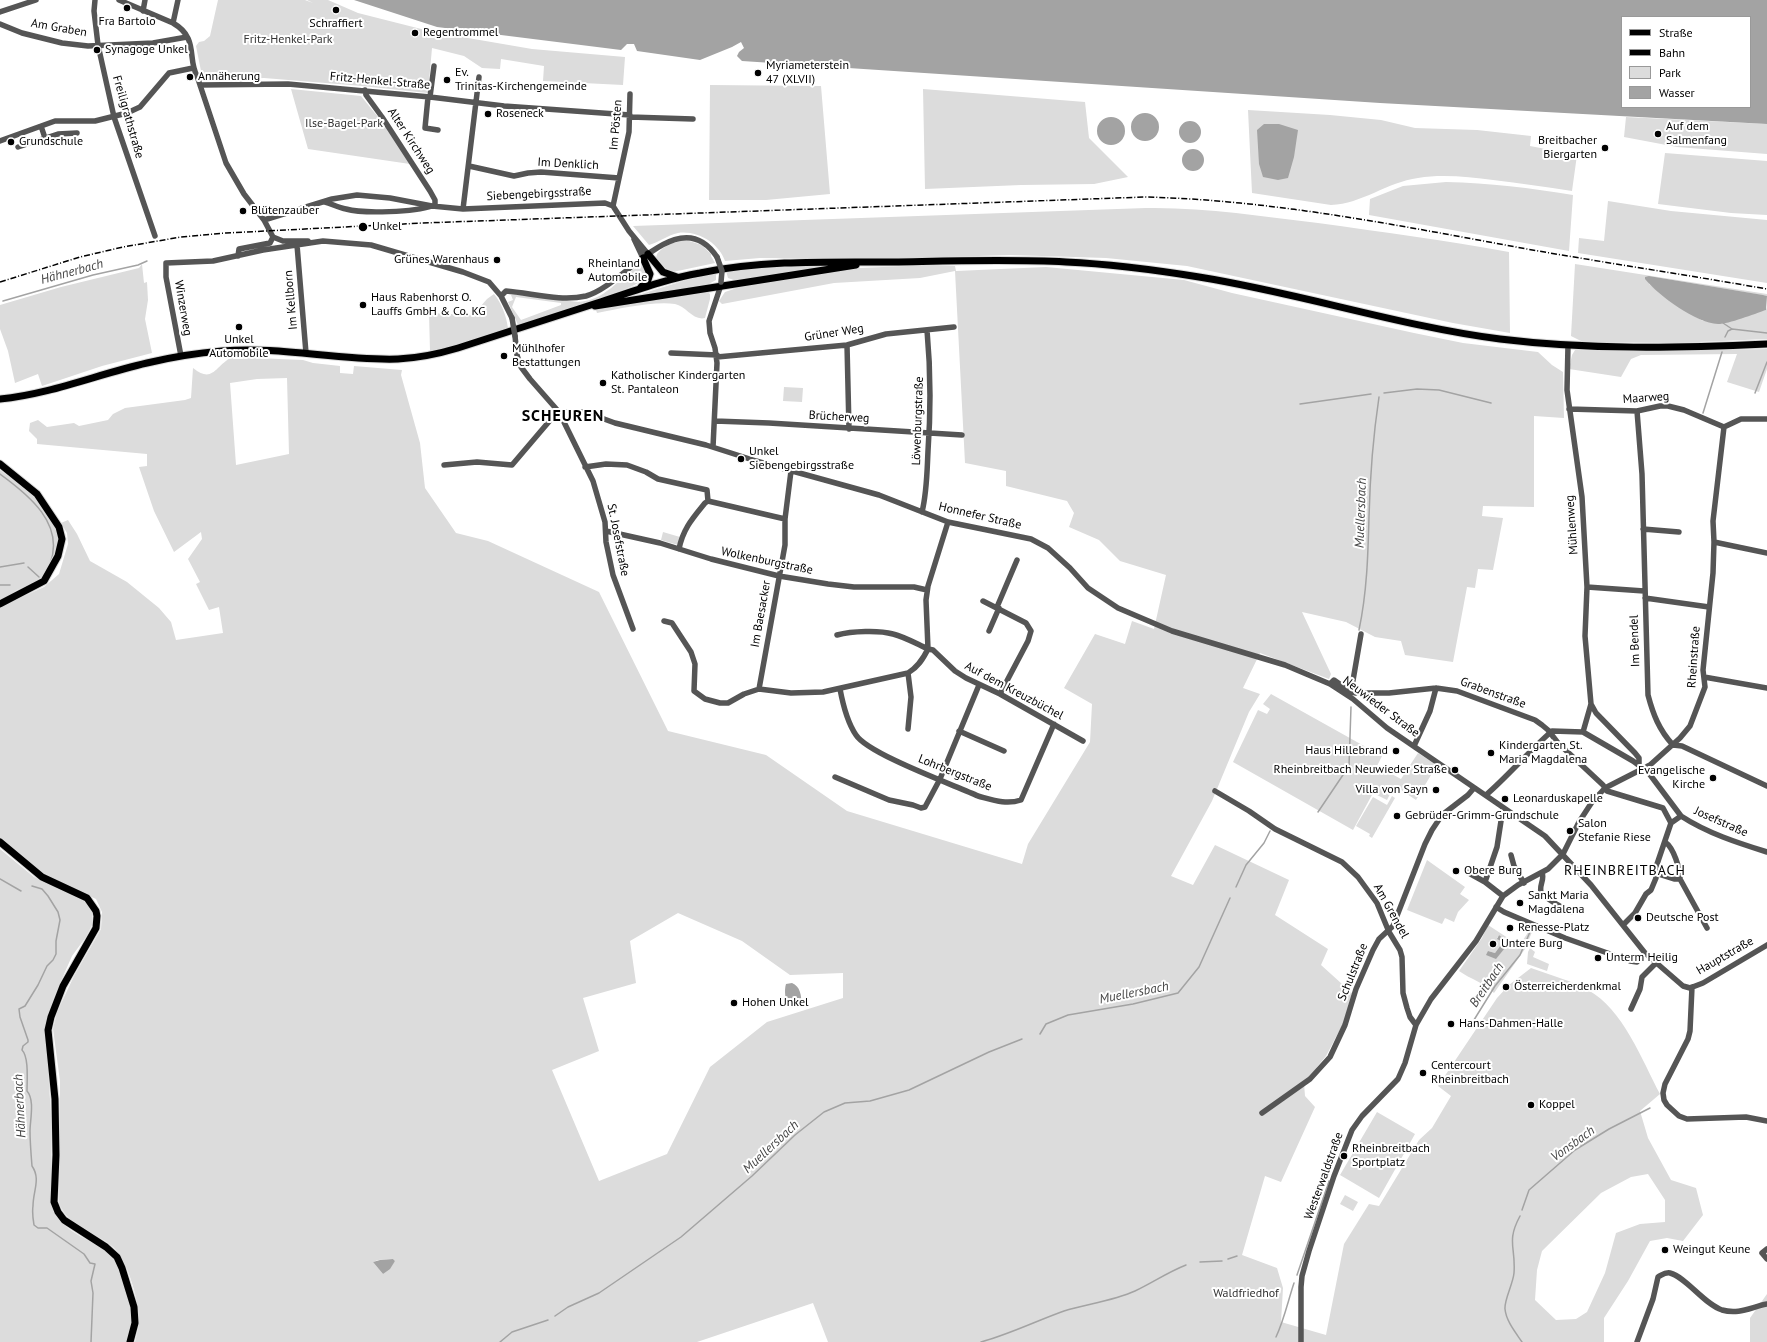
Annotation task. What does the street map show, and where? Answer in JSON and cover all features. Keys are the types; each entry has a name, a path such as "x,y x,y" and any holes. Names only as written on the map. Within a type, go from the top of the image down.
{"main road":[{"path":"646,256 663,272 680,277"},
{"path":"640,289 648,280 650,274 646,256"},
{"path":"0,399 46,391 147,363 181,356 235,350 306,353 377,359 402,359 430,355 458,348 680,277 750,265 1010,260 1122,266 1200,277 1498,338 1568,345 1678,348 1767,344"},
{"path":"588,306 602,306 640,298 721,285 854,266 863,262"},
{"path":"0,464 37,494 59,527 62,539 58,556 44,581 0,604"},
{"path":"0,842 42,877 87,898 91,901 96,911 96,928 63,986 51,1017 48,1030 54,1088 56,1155 54,1202 58,1212 64,1220 106,1247 117,1257 134,1307 135,1323 130,1342"}],"street":[{"path":"0,12 36,0"},
{"name":"Freiligrathstraße","path":"95,0 94,11 98,45 114,116 155,236"},
{"path":"119,0 180,27 191,45 193,68 226,163 244,194 264,220 273,238 283,241 308,241 310,243"},
{"path":"143,11 145,0"},
{"path":"173,23 178,0"},
{"name":"Am Graben","path":"0,24 22,33 62,43 98,45 153,43 187,37"},
{"path":"434,66 425,128 438,130"},
{"path":"0,141 55,121 95,121 127,114 140,107 170,73 193,68"},
{"path":"463,209 479,77"},
{"name":"Fritz-Henkel-Straße","path":"200,85 288,84 364,90 530,108 693,120"},
{"name":"Alter Kirchweg","path":"364,90 430,191 435,200 434,206"},
{"name":"Im Pösten","path":"613,206 626,153 630,116 630,94"},
{"path":"41,126 45,138"},
{"path":"18,147 58,134 77,133"},
{"name":"Im Denklich","path":"469,166 514,176 541,172 619,178"},
{"name":"Siebengebirgsstraße","path":"264,220 332,199 348,196 373,196 463,209 598,202 613,206"},
{"name":"Siebengebirgsstraße","path":"325,202 353,211 401,211 425,209 434,206"},
{"path":"613,206 646,256"},
{"path":"273,238 270,243 239,249 238,256 263,250 310,243"},
{"path":"501,296 506,291 566,298 587,296 611,283 646,256 670,240 683,238 700,241 709,246 722,267 721,285 708,321 710,334 717,356 713,447"},
{"name":"St. Josefstraße","path":"310,243 323,241 381,246 463,272 488,282 501,296 512,318 517,355 521,367 559,411 597,493 603,512 606,542 613,575 633,629"},
{"name":"Im Kellborn","path":"297,245 306,353"},
{"name":"Winzerweg","path":"181,356 166,277 166,263 213,261 238,256"},
{"name":"Grüner Weg","path":"717,356 847,345 886,334 954,327"},
{"name":"Löwenburgstraße","path":"922,512 926,495 931,384 927,330"},
{"path":"847,345 849,429"},
{"name":"Mühlenweg","path":"1568,345 1567,390 1582,497 1587,587 1585,636 1591,704 1583,732"},
{"path":"671,353 717,356"},
{"name":"Maarweg","path":"1569,409 1637,411 1660,406 1676,407 1724,427"},
{"path":"444,464 477,462 512,465 559,411"},
{"name":"Honnefer Straße","path":"559,411 585,412 615,423 713,447 879,495 948,522 1031,539 1048,548 1070,568 1088,588 1118,608 1172,630 1220,645"},
{"name":"Im Bendel","path":"1637,411 1642,474 1648,695 1657,723 1663,735 1673,745"},
{"path":"1724,427 1741,419 1767,419"},
{"name":"Brücherweg","path":"715,421 962,435"},
{"name":"Rheinstraße","path":"1542,873 1553,865 1563,854 1579,822 1592,802 1606,788 1644,769 1673,745 1693,721 1705,687 1703,670 1713,573 1713,521 1724,427"},
{"path":"585,467 606,464 627,465 646,472 658,479 707,490 708,501"},
{"name":"Im Baesacker","path":"759,689 785,545 785,518 791,470"},
{"path":"708,501 785,518"},
{"path":"679,549 682,536 688,525 708,501"},
{"path":"664,621 672,623 691,652 696,664 694,692 696,695 720,703 728,703 744,694 759,689 791,693 808,693 840,689 863,682 908,673 920,663 928,649 927,590 948,522"},
{"path":"1643,529 1679,532"},
{"name":"Wolkenburgstraße","path":"606,531 660,543 732,565 779,576 854,587 914,587 927,590"},
{"path":"1714,542 1767,553"},
{"path":"989,631 1017,560"},
{"path":"1587,587 1644,591"},
{"path":"1645,598 1709,607"},
{"path":"983,601 1026,623 1031,631 1028,641 1000,694"},
{"name":"Auf dem Kreuzbüchel","path":"837,635 847,632 886,632 933,650 938,653 955,671 979,685 1000,694 1083,741"},
{"path":"1330,684 1332,680 1335,680 1351,692 1361,634"},
{"name":"Neuwieder Straße","path":"1220,645 1285,665 1330,684 1353,699 1387,728 1474,788"},
{"path":"908,673 911,697 908,728"},
{"path":"1704,677 1767,688"},
{"path":"835,777 888,800 921,808 925,807 940,779 979,685"},
{"path":"1414,746 1430,711 1436,688"},
{"name":"Grabenstraße","path":"1351,692 1389,693 1436,688 1457,691 1524,716 1542,725 1558,743 1611,793 1663,808 1671,823"},
{"name":"Lohrbergstraße","path":"840,689 850,723 861,741 871,749 978,796 1007,803 1021,800 1054,724"},
{"path":"1591,704 1596,713 1639,758 1639,765"},
{"path":"959,731 1004,751"},
{"name":"Josefstraße","path":"1550,733 1555,731 1583,732 1639,765 1648,772 1681,816 1737,843 1767,852"},
{"path":"1486,795 1550,733"},
{"path":"1673,745 1682,746 1767,786"},
{"name":"Hauptstraße","path":"1474,788 1532,826 1563,854 1591,885 1645,953 1683,986 1692,988 1767,945"},
{"name":"Schulstraße","path":"1262,1113 1310,1080 1330,1057 1345,1025 1356,989 1373,950 1379,939 1389,932 1396,920 1425,844 1432,830 1442,815 1468,795 1474,788"},
{"name":"Am Grendel","path":"1215,791 1249,811 1275,830 1342,862 1368,889 1377,903 1389,932 1400,950 1402,957 1406,1008 1416,1025"},
{"path":"1485,882 1497,847 1504,808"},
{"path":"1623,926 1635,913 1646,894 1651,890 1656,878 1655,873 1671,823 1681,816"},
{"path":"1665,842 1669,845 1674,856 1680,879 1708,928"},
{"path":"1511,855 1514,866 1524,883"},
{"path":"1467,872 1485,882 1503,896"},
{"path":"1542,873 1544,876 1541,890 1542,894 1561,907 1574,912"},
{"name":"Westerwaldstraße","path":"1301,1342 1300,1287 1302,1276 1334,1176 1352,1130 1362,1116 1398,1079 1405,1063 1416,1025 1431,999 1476,941 1503,896 1512,889 1542,873"},
{"path":"1655,873 1674,879 1680,879"},
{"path":"1496,907 1504,912 1565,938 1630,961 1636,962 1645,953"},
{"path":"1631,1009 1640,989 1642,977 1656,962"},
{"path":"1692,988 1690,1031 1688,1039 1663,1089 1664,1100 1679,1116 1687,1119 1746,1117 1767,1121"},
{"path":"1767,1250 1762,1254 1767,1259"},
{"path":"1636,1342 1654,1299 1658,1277 1666,1274 1670,1273 1680,1279 1700,1296 1721,1310 1741,1312 1767,1304"}],"green space":[{"name":"Fritz-Henkel-Park","path":"218,0 305,0 313,3 307,0 328,0 358,13 433,32 532,49 625,57 623,85 543,81 544,66 501,59 500,69 482,68 464,56 432,48 428,93 264,78 203,81 196,46 199,42 204,41 210,36"},
{"path":"710,85 821,86 830,194 766,200 709,200"},
{"name":"Ilse-Bagel-Park","path":"291,89 361,96 387,128 410,164 308,149"},
{"path":"923,89 1085,102 1089,138 1128,177 1094,184 925,189"},
{"path":"1248,110 1381,120 1415,128 1477,130 1531,136 1530,146 1577,155 1572,191 1484,179 1446,176 1407,180 1353,201 1331,205 1252,193"},
{"path":"1626,117 1767,124 1767,154 1677,147 1624,137"},
{"path":"1665,153 1767,161 1767,215 1731,213 1658,204"},
{"path":"1446,182 1510,186 1573,195 1569,251 1369,215 1370,199 1403,186"},
{"path":"1608,201 1671,211 1767,220 1767,283 1578,253 1579,238 1604,241"},
{"path":"1146,208 1210,210 1253,215 1414,236 1509,252 1510,333 1453,323 1187,266 1106,258 1010,255 881,259 760,258 725,261 713,243 700,236 678,233 649,245 633,226"},
{"path":"686,240 702,245 711,254 715,263 673,272 666,269 656,258 657,254 670,244"},
{"path":"142,264 144,283 147,282 148,300 145,319 152,353 102,366 42,386 38,374 15,383 8,351 0,329 0,305 61,287 139,268"},
{"path":"1575,264 1767,294 1767,296 1649,276 1649,284 1675,304 1703,321 1766,310 1767,307 1767,339 1676,343 1583,342 1571,336"},
{"name":"Waldfriedhof","path":"933,265 955,266 956,271 1046,267 1184,280 1232,293 1463,343 1538,352 1552,365 1563,372 1564,418 1534,416 1534,507 1483,506 1482,516 1503,518 1493,570 1478,569 1475,588 1467,587 1453,662 1405,655 1401,641 1375,637 1346,622 1302,612 1331,674 1329,679 1260,653 1243,688 1260,694 1249,712 1212,801 1171,876 1193,885 1215,845 1289,880 1275,915 1328,949 1321,965 1352,993 1344,1022 1326,1056 1304,1083 1305,1096 1315,1107 1281,1182 1265,1176 1242,1255 1277,1268 1283,1288 1281,1322 1326,1335 1344,1244 1369,1204 1379,1206 1419,1140 1432,1128 1451,1096 1438,1086 1497,998 1509,985 1531,968 1581,986 1600,999 1611,1009 1639,1051 1660,1094 1640,1111 1648,1138 1671,1180 1696,1188 1703,1215 1683,1241 1667,1238 1650,1241 1628,1281 1604,1318 1604,1342 828,1342 813,1303 697,1342 135,1342 139,1324 139,1315 132,1283 124,1262 113,1247 69,1218 59,1203 60,1081 53,1029 57,1012 74,976 101,929 102,912 96,899 42,874 0,838 0,607 44,587 59,574 68,544 67,533 61,523 68,520 77,534 90,561 127,582 159,608 171,622 176,640 223,633 219,607 209,610 196,584 200,582 188,559 202,539 201,532 174,552 154,511 139,467 147,466 147,454 37,444 37,439 29,431 30,423 38,420 47,427 74,423 79,426 108,420 113,414 125,408 185,400 191,398 193,368 205,374 210,374 232,357 303,360 313,363 340,366 340,373 353,374 354,366 402,370 401,375 420,443 425,488 456,533 488,541 599,592 668,731 766,755 847,811 1022,864 1028,844 1090,742 1092,704 1064,688 1095,634 1125,644 1132,621 1154,629 1166,575 1120,561 1099,540 1069,527 1074,513 1067,501 1006,486 1006,471 965,463 955,271 920,278 834,283 722,304 719,301 725,292 737,288 737,286 859,268","holes":["287,378 289,454 236,465 230,383 257,379","678,913 742,941 790,975 843,973 843,998 767,1022 710,1067 667,1154 599,1181 552,1070 599,1051 583,998 636,983 630,941","1648,1174 1665,1200 1665,1222 1640,1224 1616,1233 1605,1273 1587,1312 1576,1319 1556,1320 1535,1300 1537,1270 1542,1251 1601,1193 1631,1177","393,1259 395,1261 383,1274 373,1262 378,1260"]},
{"path":"643,266 647,275 631,287 597,300 518,325 508,302 513,300 511,295 515,294 578,302 590,300 604,293 629,272","holes":["516,297 561,303 561,305 521,320 512,307"]},
{"path":"831,266 734,280 728,278 726,271 771,267"},
{"path":"716,273 716,280 707,285 625,299 683,281"},
{"path":"707,291 710,294 710,299 705,318 693,315 679,305 666,303 646,304 597,313 596,310 624,304"},
{"path":"494,294 503,310 508,328 457,345 430,351 429,313 473,315 487,299"},
{"path":"1767,349 1767,369 1759,392 1727,382 1737,354 1641,355 1631,359 1621,377 1569,369 1572,355 1575,350 1662,351"},
{"path":"784,387 803,388 802,402 783,401"},
{"path":"0,470 35,496 55,527 59,538 58,551 42,579 17,590 0,601"},
{"path":"663,532 680,537 678,545 661,540"},
{"path":"1271,694 1382,756 1377,766 1401,779 1418,753 1437,765 1416,800 1401,790 1397,795 1391,792 1387,800 1373,793 1353,830 1233,762 1258,710 1267,714 1270,709 1263,704"},
{"path":"1392,796 1395,798 1372,838 1369,836 1370,834 1356,826 1373,797 1387,805"},
{"path":"0,849 34,877 86,902 92,909 92,925 86,937 72,956 54,997 45,1026 51,1114 51,1203 55,1213 66,1227 105,1250 116,1261 131,1308 132,1324 127,1342 0,1342"},
{"path":"1427,860 1465,887 1460,894 1469,900 1458,912 1454,922 1445,918 1442,924 1407,910"},
{"path":"1488,925 1514,942 1523,940 1529,931 1532,932 1525,949 1494,993 1486,986 1459,971 1482,938","holes":["1499,935 1509,943 1496,958 1488,951 1495,953 1503,942 1497,938"]},
{"path":"1530,948 1535,952 1533,957 1549,964 1547,971 1527,964 1528,952"},
{"path":"1377,1112 1415,1134 1379,1198 1340,1175"},
{"path":"1345,1195 1358,1202 1353,1211 1340,1204"},
{"path":"1767,1294 1767,1342 1750,1342 1750,1318"}],"water":[{"path":"354,0 1767,0 1767,124 1380,103 742,61 737,56 744,48 741,42 700,60 637,51 634,44 627,44 621,50 437,27"},
{"path":"1145,113 1155,117 1159,127 1155,137 1145,141 1135,137 1131,127 1135,117"},
{"path":"1111,117 1117,118 1121,121 1124,125 1124,137 1121,141 1117,144 1111,145 1105,144 1101,141 1098,137 1097,131 1098,125 1101,121 1105,118"},
{"path":"1190,121 1198,124 1201,132 1198,140 1190,143 1182,140 1179,132 1182,124"},
{"path":"1264,124 1279,124 1298,130 1294,157 1288,178 1278,180 1263,177 1259,164 1257,130"},
{"path":"1193,149 1201,152 1204,160 1201,168 1193,171 1185,168 1182,160 1185,152"},
{"path":"1649,276 1767,296 1766,310 1728,322 1718,324 1709,322 1699,319 1678,308 1651,286 1645,279 1645,277"},
{"path":"1499,935 1509,943 1496,959 1486,955 1488,951 1495,953 1503,942 1497,939"},
{"path":"792,983 799,989 801,998 801,1004 795,1007 789,1006 785,995 786,984"},
{"path":"393,1259 395,1261 390,1269 383,1274 373,1262 380,1260"}],"waterway":[{"name":"Hähnerbach","path":"3,301 93,275 138,265 147,261"},
{"path":"1723,323 1732,329 1767,333"},
{"path":"1725,337 1728,331 1732,329"},
{"path":"1703,413 1722,352"},
{"path":"1755,393 1767,362"},
{"name":"Muellersbach","path":"1384,393 1417,389 1439,390 1491,403"},
{"path":"1300,404 1371,394"},
{"name":"Muellersbach","path":"1359,630 1367,574 1371,472 1379,397"},
{"name":"Hähnerbach","path":"0,474 22,491 42,512 53,536 53,550 50,564"},
{"path":"0,567 24,563"},
{"path":"28,567 39,577"},
{"name":"Hähnerbach","path":"0,585 10,585"},
{"name":"Muellersbach","path":"1318,812 1349,766 1351,707"},
{"name":"Muellersbach","path":"1236,887 1246,865 1264,843 1270,831"},
{"name":"Hähnerbach","path":"0,879 21,891"},
{"name":"Hähnerbach","path":"32,886 42,889 48,896 58,912 60,920 56,941 56,954 47,966 38,985 25,1006 19,1009 20,1017 28,1040 28,1042 23,1046 22,1050 27,1063 27,1091 31,1100 32,1110 30,1131 32,1166 36,1176 33,1201 33,1220 34,1225 38,1228 47,1228 84,1254 90,1263 95,1264 91,1281 93,1293 91,1342"},
{"name":"Muellersbach","path":"1040,1034 1046,1024 1068,1015 1133,1004 1178,993 1199,967 1230,898"},
{"name":"Breitbach","path":"1469,1028 1495,986 1520,955 1530,932"},
{"name":"Muellersbach","path":"555,1316 568,1307 599,1293 681,1237 752,1176 795,1135 824,1112 845,1103 870,1101 909,1090 989,1052 1022,1039"},
{"name":"Vonsbach","path":"1522,1210 1529,1190 1575,1150 1609,1129 1650,1108"},
{"name":"Breitbach","path":"1297,1275 1329,1181"},
{"path":"1520,1216 1513,1232 1512,1244 1514,1273 1505,1309 1509,1322 1522,1342"},
{"path":"1228,1259 1237,1256"},
{"path":"1200,1262 1222,1261"},
{"path":"981,1342 1064,1311 1127,1294 1186,1265"},
{"name":"Breitbach","path":"1276,1337 1284,1317 1294,1283"},
{"name":"Muellersbach","path":"500,1342 512,1332 548,1320"}],"railway":[{"path":"0,282 80,257 123,247 181,237 226,233 423,223 1145,197 1241,203 1385,223 1557,254 1767,289"}],"place":[{"name":"Fra Bartolo","path":"127,8"},
{"name":"Schraffiert","path":"336,10"},
{"name":"Regentrommel","path":"415,33"},
{"name":"Synagoge Unkel","path":"97,50"},
{"name":"Myriameterstein 47 (XLVII)","path":"758,73"},
{"name":"Annäherung","path":"190,77"},
{"name":"Ev. Trinitas-Kirchengemeinde","path":"447,80"},
{"name":"Roseneck","path":"488,114"},
{"name":"Auf dem Salmenfang","path":"1658,134"},
{"name":"Grundschule","path":"11,142"},
{"name":"Breitbacher Biergarten","path":"1605,148"},
{"name":"Blütenzauber","path":"243,211"},
{"name":"Unkel","path":"363,227"},
{"name":"Grünes Warenhaus","path":"497,260"},
{"name":"Rheinland Automobile","path":"580,271"},
{"name":"Haus Rabenhorst O. Lauffs GmbH & Co. KG","path":"363,305"},
{"name":"Unkel Automobile","path":"239,327"},
{"name":"Mühlhofer Bestattungen","path":"504,356"},
{"name":"Katholischer Kindergarten St. Pantaleon","path":"603,383"},
{"name":"Unkel Siebengebirgsstraße","path":"741,459"},
{"name":"Haus Hillebrand","path":"1396,751"},
{"name":"Kindergarten St. Maria Magdalena","path":"1491,753"},
{"name":"Rheinbreitbach Neuwieder Straße","path":"1455,770"},
{"name":"Evangelische Kirche","path":"1713,778"},
{"name":"Villa von Sayn","path":"1436,790"},
{"name":"Leonarduskapelle","path":"1505,799"},
{"name":"Gebrüder-Grimm-Grundschule","path":"1397,816"},
{"name":"Salon Stefanie Riese","path":"1570,831"},
{"name":"Obere Burg","path":"1456,871"},
{"name":"Sankt Maria Magdalena","path":"1520,903"},
{"name":"Deutsche Post","path":"1638,918"},
{"name":"Renesse-Platz","path":"1510,928"},
{"name":"Untere Burg","path":"1493,944"},
{"name":"Unterm Heilig","path":"1598,958"},
{"name":"Österreicherdenkmal","path":"1506,987"},
{"name":"Hohen Unkel","path":"734,1003"},
{"name":"Hans-Dahmen-Halle","path":"1451,1024"},
{"name":"Centercourt Rheinbreitbach","path":"1423,1073"},
{"name":"Koppel","path":"1531,1105"},
{"name":"Rheinbreitbach Sportplatz","path":"1344,1156"},
{"name":"Weingut Keune","path":"1665,1250"}],"district":[{"name":"SCHEUREN","path":"563,416"},
{"name":"RHEINBREITBACH","path":"1625,871"}]}
